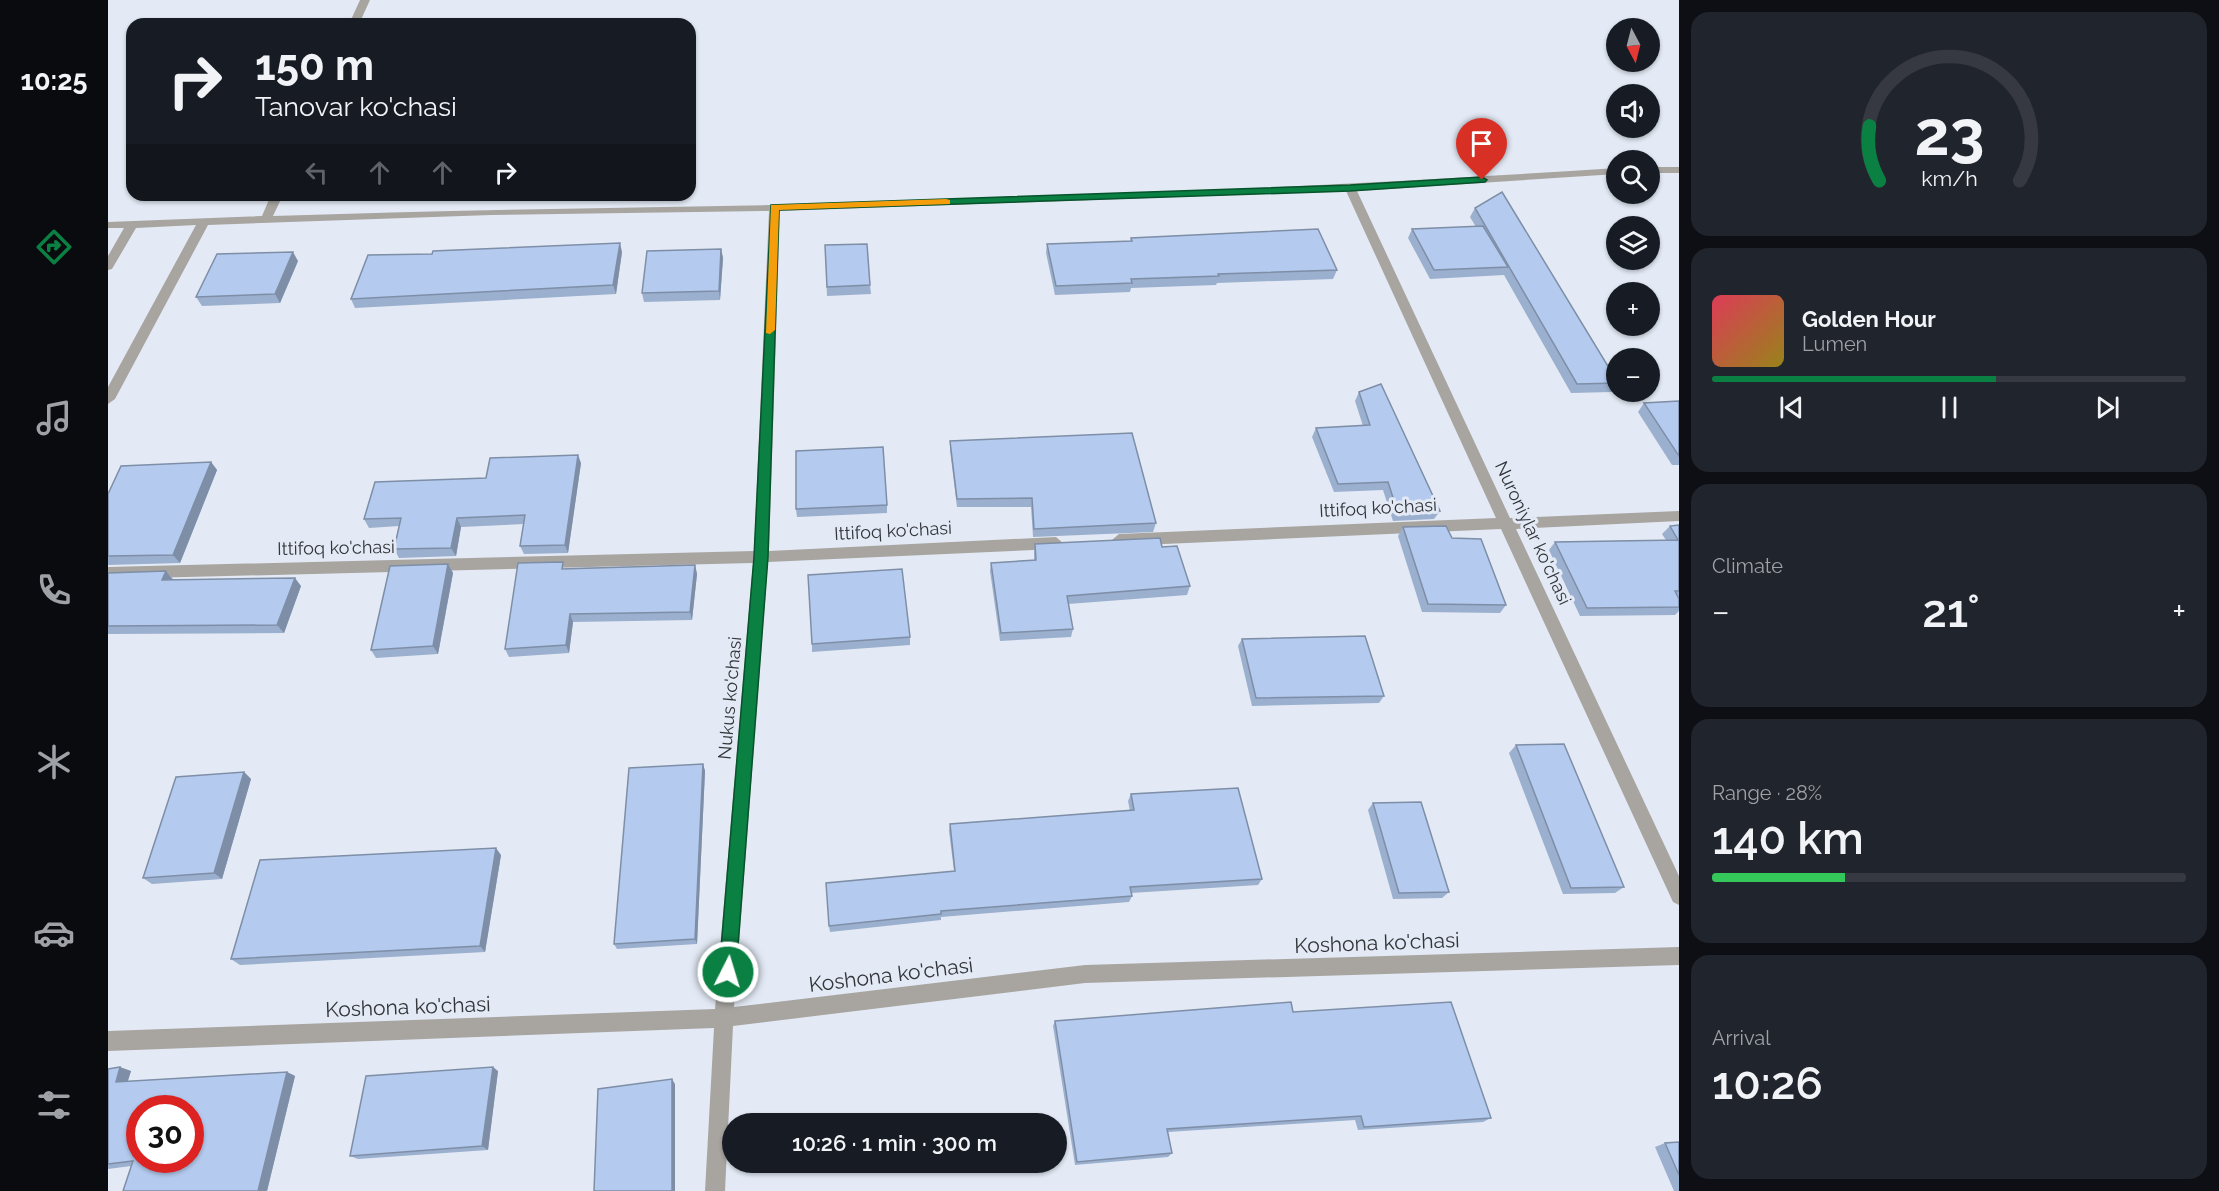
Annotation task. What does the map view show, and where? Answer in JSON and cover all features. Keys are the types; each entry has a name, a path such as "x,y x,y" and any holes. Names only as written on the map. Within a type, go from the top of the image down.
{"street":[{"path":"357,18 365,0"},
{"path":"1660,170 1679,170"},
{"path":"108,225 491,212 774,208 1350,188 1606,172"},
{"name":"Nuroniylar ko'chasi","path":"1350,188 1679,896"},
{"path":"266,220 274,201"},
{"name":"Nukus ko'chasi","path":"715,1191 724,1018 761,557 774,208"},
{"path":"108,399 204,222"},
{"path":"108,266 132,224"},
{"name":"Ittifoq ko'chasi","path":"1104,541 1679,516"},
{"name":"Ittifoq ko'chasi","path":"108,573 761,557 1069,543"},
{"name":"Koshona ko'chasi","path":"108,1041 724,1018 1085,975 1679,956"}],"building":[{"path":"1502,192 1606,363 1606,383 1577,384 1475,208"},
{"path":"1483,226 1508,267 1434,270 1412,229"},
{"path":"1318,229 1337,270 1218,274 1219,276 1131,279 1132,283 1056,286 1047,244 1132,241 1131,238"},
{"path":"620,243 613,285 351,299 368,255 432,254 433,251"},
{"path":"867,244 870,285 827,287 825,245"},
{"path":"721,249 719,291 642,293 647,251"},
{"path":"293,252 275,294 196,297 217,254"},
{"path":"1381,384 1440,511 1398,513 1388,482 1338,484 1316,428 1370,425 1359,392"},
{"path":"1679,401 1679,456 1644,403"},
{"path":"1132,433 1156,523 1034,529 1032,498 957,499 950,441"},
{"path":"883,447 887,505 796,509 796,451"},
{"path":"578,455 565,545 520,546 525,515 457,518 451,548 394,549 401,518 364,519 375,482 486,478 490,458"},
{"path":"211,462 173,555 108,556 108,494 121,466"},
{"path":"1679,525 1679,591 1675,591 1679,599 1679,607 1587,608 1555,542 1678,540 1670,526"},
{"path":"1446,526 1452,538 1481,539 1506,605 1428,604 1403,527"},
{"path":"1160,538 1162,547 1177,546 1190,586 1067,596 1073,629 1001,633 991,563 1036,560 1035,544"},
{"path":"563,562 562,569 695,565 690,612 570,614 566,645 505,649 518,563"},
{"path":"448,564 433,646 371,650 390,566"},
{"path":"902,569 910,637 812,644 808,575"},
{"path":"166,571 162,580 295,578 277,625 108,626 108,573"},
{"path":"1365,636 1384,696 1256,698 1242,639"},
{"path":"1564,744 1624,887 1571,888 1516,745"},
{"path":"703,764 695,939 614,944 629,768"},
{"path":"244,772 214,873 143,878 176,777"},
{"path":"1238,788 1262,879 1130,887 1132,896 941,911 941,914 829,926 826,883 955,871 950,824 1134,810 1131,794"},
{"path":"1421,802 1449,892 1399,893 1373,803"},
{"path":"496,848 480,946 231,959 260,860"},
{"path":"1291,1002 1293,1012 1451,1002 1491,1118 1364,1127 1361,1116 1167,1129 1172,1153 1077,1162 1055,1021"},
{"path":"120,1067 116,1082 287,1072 258,1191 123,1191 129,1173 204,1173 204,1095 126,1095 126,1162 108,1164 108,1069"},
{"path":"493,1067 482,1146 350,1156 366,1076"},
{"path":"672,1079 672,1191 594,1191 598,1089"},
{"path":"1679,1142 1679,1175 1665,1143"}],"slow traffic":[{"path":"770,330 774,208 946,202"}],"route":[{"path":"728,972 761,557 774,208 1350,188 1482,180"}]}
